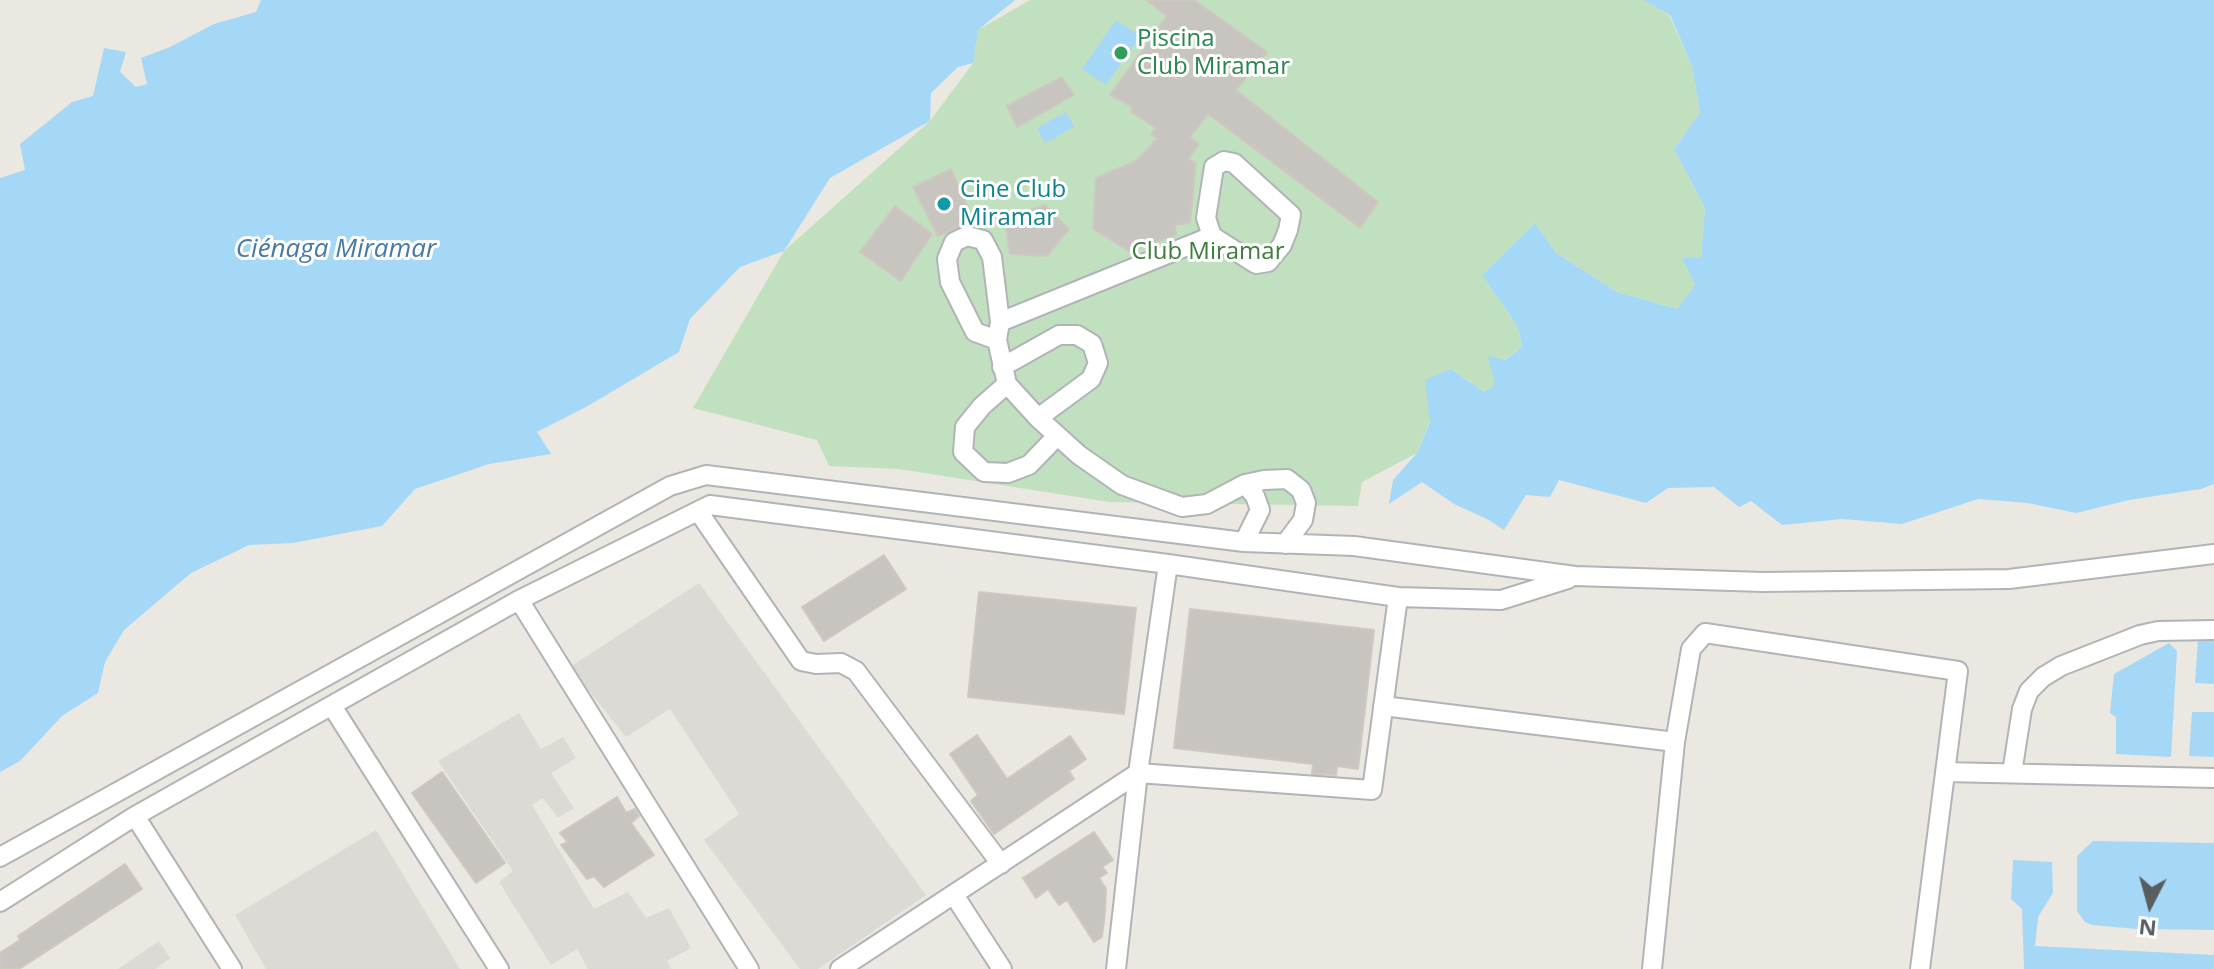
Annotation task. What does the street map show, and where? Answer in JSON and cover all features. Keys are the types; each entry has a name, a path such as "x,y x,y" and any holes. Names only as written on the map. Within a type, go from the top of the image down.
{"street":[{"path":"1224,161 1234,163 1291,215 1282,245 1268,262 1256,264 1212,236 1206,218 1214,167 1224,161"},
{"path":"1212,236 999,331 975,332 950,282 947,259 954,242 967,236 983,240 992,257 999,331 1005,375 1038,418 1079,455 1122,485 1182,507 1207,504 1245,484 1287,479 1301,490 1306,503 1303,520 1285,544"},
{"path":"1038,418 1091,379 1098,363 1092,344 1077,335 1059,335 1005,375 965,427 963,452 984,472 1008,473 1029,465 1057,436"},
{"path":"0,857 670,486 706,475 1244,542 1354,546 1575,576 1763,582 2009,579 2214,554"},
{"path":"1244,542 1260,510 1255,496 1245,484"},
{"path":"0,902 135,816 519,600 710,505 1398,597 1501,600 1575,576"},
{"path":"698,511 801,661 841,663 856,671 1001,864"},
{"path":"1116,969 1138,773 1168,564"},
{"path":"840,969 1138,773 1372,790 1398,597"},
{"path":"519,600 749,969"},
{"path":"2012,773 2022,709 2029,691 2043,677 2061,666 2140,635 2158,631 2214,630"},
{"path":"1652,969 1675,742 1691,649 1705,633 1958,671 1920,969"},
{"path":"332,706 499,969"},
{"path":"1383,706 1675,742"},
{"path":"1945,772 2214,778"},
{"path":"135,816 227,967"},
{"path":"954,895 1002,969"}],"shaded area":[{"path":"699,583 926,895 818,969 800,969 704,840 739,814 670,709 626,737 570,667"},
{"path":"519,713 541,749 563,737 576,758 551,773 574,808 558,818 543,798 532,805 594,909 628,892 646,918 669,908 691,948 667,961 671,969 588,969 577,949 551,965 499,882 513,871 438,761"},
{"path":"376,830 460,969 266,969 235,915"},
{"path":"159,941 170,958 156,969 118,969"}],"green space":[{"name":"Club Miramar","path":"1030,0 1643,0 1669,15 1692,66 1700,113 1674,149 1705,208 1701,259 1682,258 1695,285 1677,309 1617,292 1556,253 1535,223 1482,275 1518,327 1522,347 1504,360 1495,385 1484,392 1451,369 1417,453 1362,482 1358,506 1109,502 899,469 829,466 817,440 693,408 784,251 930,121 973,63 978,30"}],"water":[{"name":"Ciénaga Miramar","path":"261,0 1015,0 978,30 973,63 958,67 931,93 930,121 830,178 784,251 740,267 690,319 679,352 537,432 551,454 489,464 415,489 382,526 293,543 249,545 191,573 124,630 105,662 98,693 62,716 20,761 0,772 0,178 25,170 20,144 72,102 93,96 104,48 126,52 120,72 136,87 147,84 141,58 214,24 256,12"},
{"path":"1643,0 2214,0 2214,484 2076,513 2028,503 1978,499 1902,524 1842,519 1782,525 1751,501 1739,507 1714,487 1668,488 1646,503 1559,480 1550,497 1526,495 1504,530 1454,504 1422,482 1389,504 1393,480 1417,453 1430,422 1425,380 1451,369 1484,392 1495,385 1488,356 1505,360 1522,347 1518,327 1482,275 1535,223 1556,253 1617,292 1677,309 1695,285 1682,258 1701,258 1705,208 1674,149 1700,113 1692,66 1670,15"},
{"path":"1116,20 1140,36 1106,85 1082,69"},
{"path":"1066,112 1074,127 1045,143 1037,128"},
{"path":"2198,640 2214,640 2214,684 2195,683"},
{"path":"2169,643 2177,651 2171,757 2116,754 2116,717 2110,713 2114,674"},
{"path":"2192,712 2214,712 2214,757 2189,756"},
{"path":"2093,841 2214,843 2214,930 2136,929 2085,922 2077,911 2077,856"},
{"path":"2013,860 2052,862 2053,893 2038,917 2035,946 2214,955 2214,969 2024,969 2022,909 2011,899"}],"building":[{"path":"1146,0 1194,0 1267,52 1236,90 1378,202 1360,228 1208,114 1190,137 1199,144 1188,159 1196,163 1190,223 1175,225 1176,235 1129,251 1093,229 1096,178 1136,161 1157,139 1151,134 1156,128 1131,112 1133,107 1110,95 1167,16"},
{"path":"1062,77 1074,95 1017,127 1007,106"},
{"name":"Cine Club Miramar","path":"951,169 974,221 938,236 913,187"},
{"path":"1045,205 1069,229 1047,256 1010,254 1005,219"},
{"path":"895,206 932,234 901,281 860,252"},
{"path":"884,555 906,589 824,641 802,607"},
{"path":"979,592 1136,608 1124,714 968,697"},
{"path":"1190,609 1374,630 1358,769 1337,766 1336,775 1312,774 1313,764 1174,748"},
{"path":"977,735 1007,779 1070,736 1086,759 1069,771 1074,779 994,834 971,801 978,795 950,754"},
{"path":"442,772 505,863 476,883 412,793"},
{"path":"617,797 626,813 635,809 639,816 631,823 654,855 604,887 594,876 587,879 561,845 568,842 560,833"},
{"path":"1094,832 1113,860 1102,867 1107,873 1099,878 1106,889 1105,912 1102,937 1094,942 1067,900 1059,905 1048,889 1036,898 1023,878"},
{"path":"125,864 142,889 19,969 0,969 0,953 20,940 18,936"}],"place":[{"name":"Piscina Club Miramar","path":"1121,53"},
{"name":"Cine Club Miramar","path":"944,204"}]}
